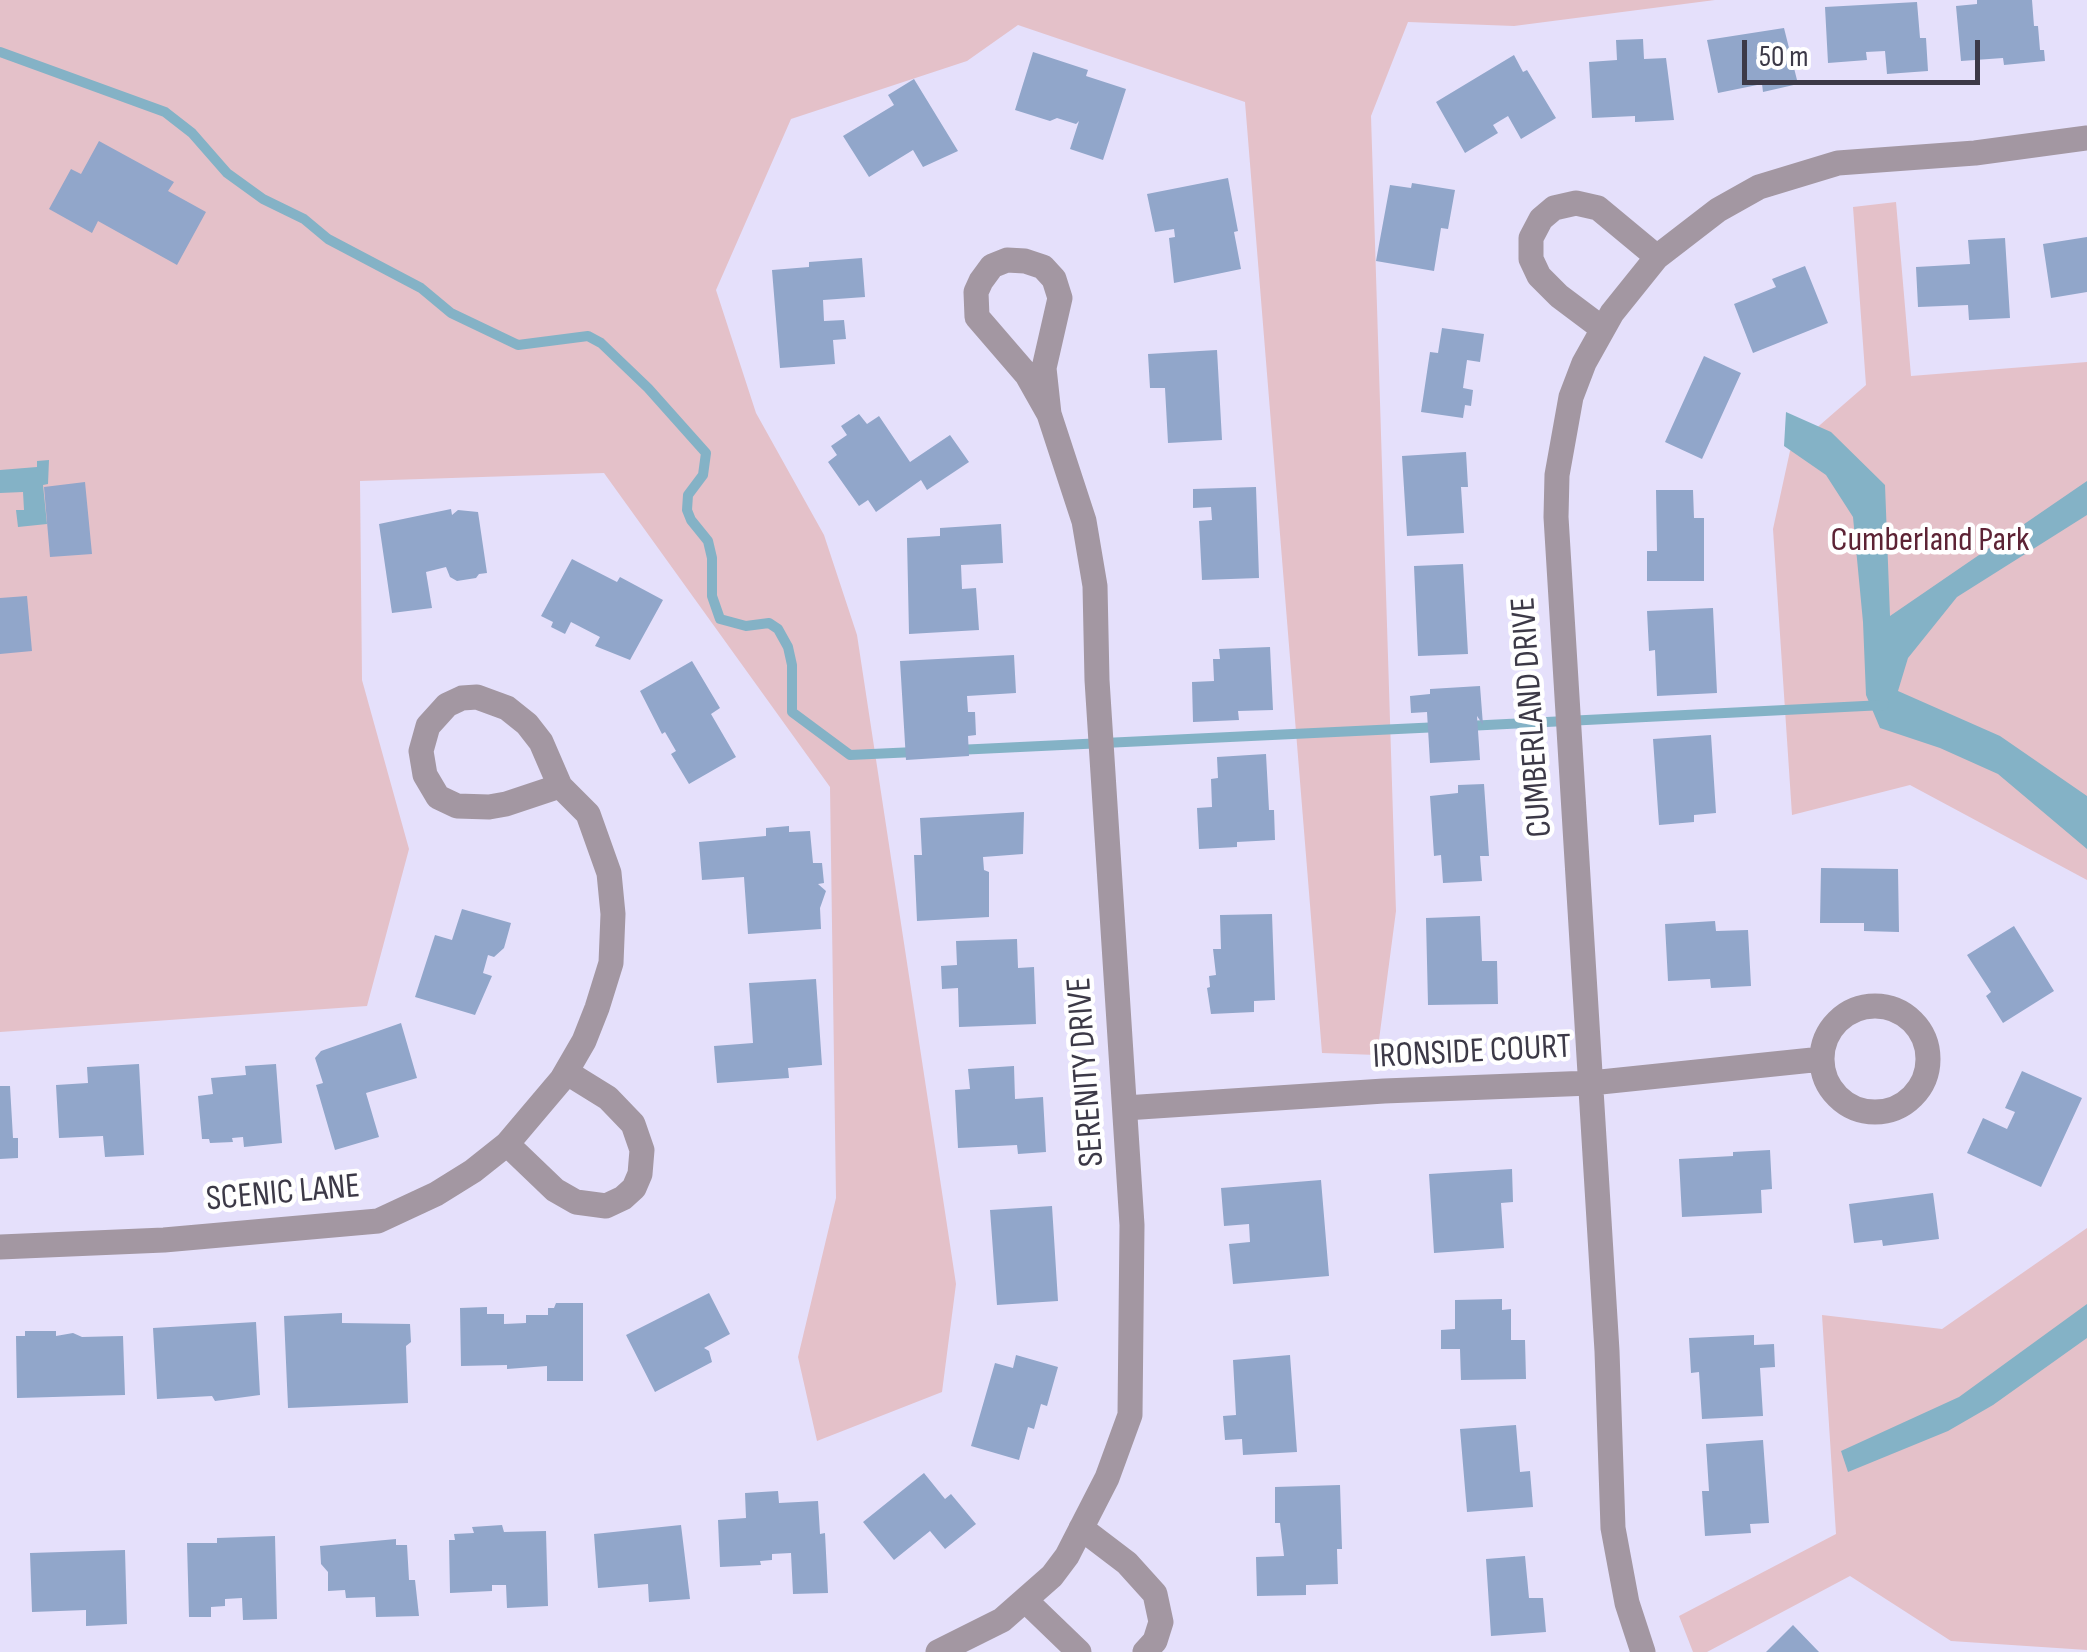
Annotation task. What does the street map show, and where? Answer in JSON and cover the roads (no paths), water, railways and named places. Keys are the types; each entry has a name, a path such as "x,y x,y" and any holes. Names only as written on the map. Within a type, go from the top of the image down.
{"street":[{"name":"CUMBERLAND DRIVE","path":"1643,1652 1626,1604 1613,1528 1607,1351 1556,517 1556,475 1571,397 1603,329 1632,285 1656,258 1718,210 1760,187 1838,163 1975,153 2087,138"},
{"path":"1603,329 1559,296 1530,259 1531,238 1541,219 1554,208 1576,203 1598,208 1656,258"},
{"name":"SERENITY DRIVE","path":"938,1652 1002,1620 1052,1576 1108,1478 1130,1415 1132,1225 1094,586 1084,521 1049,414 1027,375 977,317 974,306 981,281 992,266 1007,260 1025,260 1042,267 1054,280 1060,298 1044,368 1049,414"},
{"name":"SCENIC LANE","path":"0,1247 164,1240 378,1221 436,1194 474,1171 507,1144 566,1072 584,1041 612,962 609,873 588,814 560,786 541,742 527,724 507,708 477,697 462,698 448,705 428,726 421,751 425,775 438,797 457,806 506,804 560,786"},
{"path":"1876,1006 1906,1016 1918,1028 1928,1059 1926,1076 1918,1090 1892,1110 1875,1112 1859,1110 1832,1090 1824,1075 1822,1059 1832,1028 1844,1016 1876,1006"},
{"name":"IRONSIDE COURT","path":"1125,1108 1590,1082 1822,1059"},
{"path":"507,1144 555,1190 576,1202 606,1206 634,1188 642,1150 633,1124 608,1098 566,1072"},
{"path":"1081,1528 1127,1563 1155,1594 1161,1622 1155,1641 1145,1652"},
{"path":"1025,1600 1079,1652"}],"water":[{"path":"1786,412 1831,432 1885,485 1890,616 2087,481 2087,515 1957,597 1908,658 1898,691 2000,736 2087,796 2087,849 1998,774 1940,748 1880,728 1866,695 1853,517 1826,475 1784,446"},
{"path":"49,460 48,484 43,485 47,524 18,527 16,510 24,510 23,492 0,493 0,470 37,467 37,461"},
{"path":"2087,1304 2087,1338 1993,1405 1948,1431 1848,1472 1841,1451 1959,1397"}],"waterway":[{"path":"0,52 165,112 192,133 227,173 263,199 421,288 451,313 518,345 588,336 601,343 706,453 703,475 688,495 687,510 708,541 712,596 720,619 746,626 769,623 778,629 792,665 792,712 850,755 915,752"},
{"path":"1467,726 1884,705"},
{"path":"957,750 1440,727"}],"park label":[{"name":"Cumberland Park","path":"1930,541"}]}
